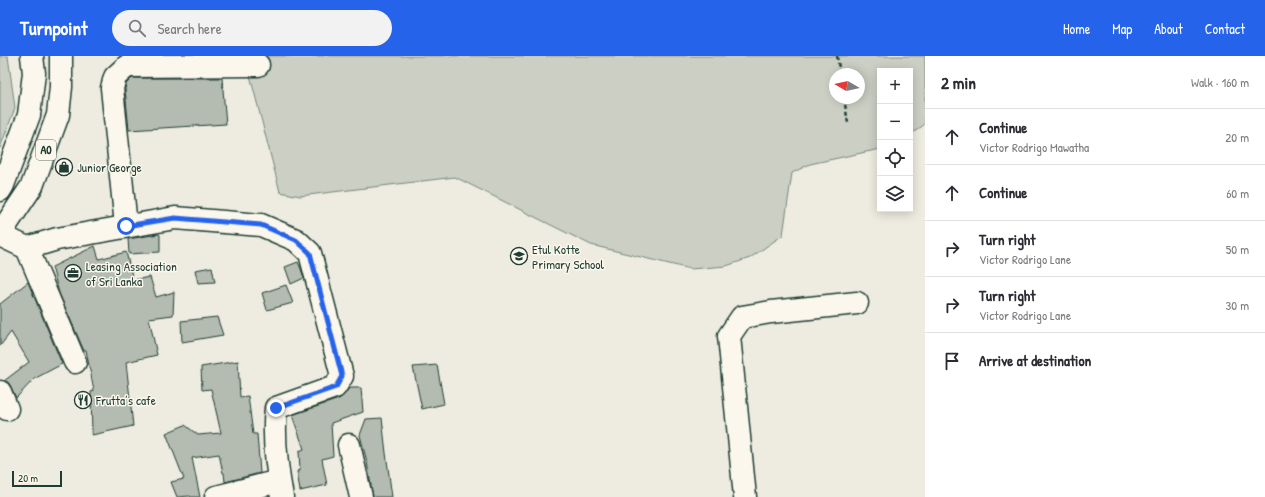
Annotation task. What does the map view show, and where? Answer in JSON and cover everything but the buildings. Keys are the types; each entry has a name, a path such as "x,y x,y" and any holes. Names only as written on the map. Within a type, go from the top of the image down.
{"main road":[{"name":"A0","path":"0,190 4,185 29,115 34,73 32,56"},
{"name":"A0","path":"0,234 32,186 58,115 61,87 61,56"},
{"path":"61,87 71,56"},
{"path":"126,226 112,88 115,77 127,66 258,64"},
{"path":"27,248 57,239 175,218 261,225 296,240 310,253 342,376 336,387 276,408 274,422 281,489 216,497"},
{"path":"0,234 27,248 75,362"},
{"path":"745,497 729,336 742,317 771,312 857,303"},
{"path":"349,445 361,497"}],"path":[{"path":"837,56 839,68"},
{"path":"845,104 848,123"}],"shaded area":[{"path":"0,56 8,56 15,108 0,148"},
{"path":"245,56 925,56 925,124 913,133 913,68 877,68 877,150 810,164 792,173 783,235 750,258 726,266 690,269 591,245 455,177 300,196 280,192"}],"place":[{"name":"Junior George","path":"64,167"},
{"name":"Etul Kotte Primary School","path":"519,256"},
{"name":"Leasing Association of Sri Lanka","path":"73,273"},
{"name":"Frutta’s cafe","path":"83,400"}],"route":[{"path":"126,226 175,218 261,225 296,240 310,253 342,376 336,387 276,408"}]}
